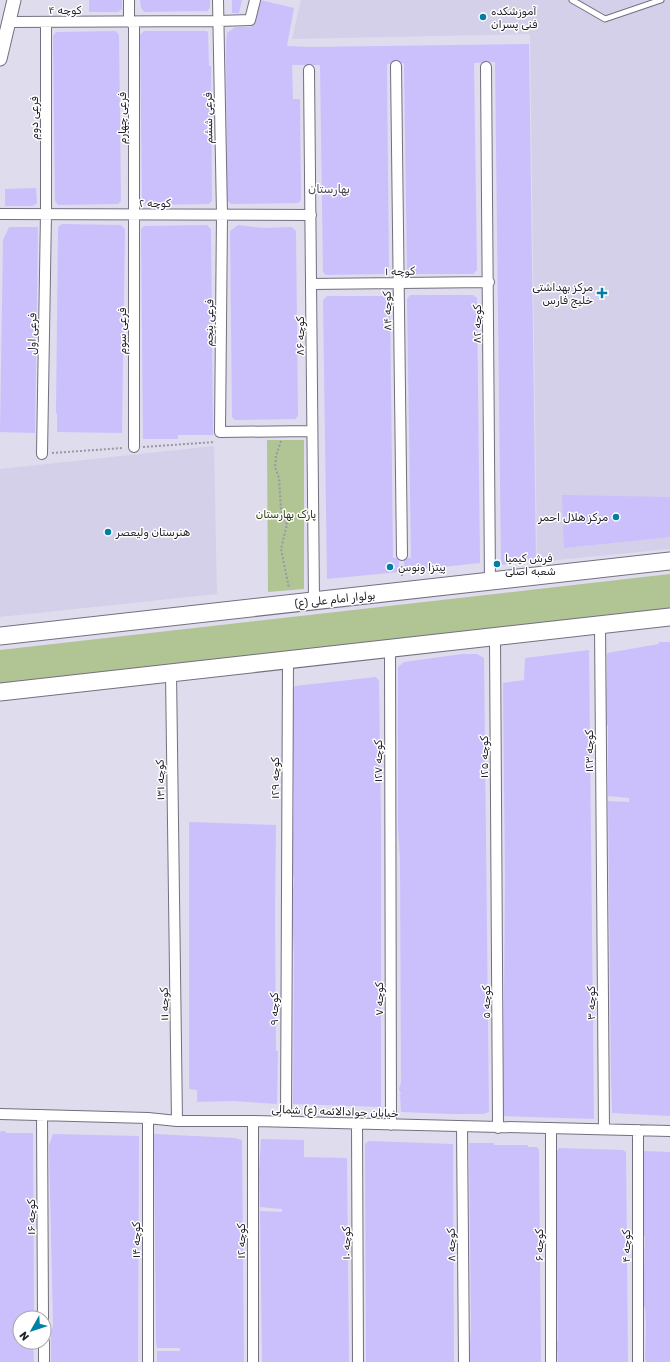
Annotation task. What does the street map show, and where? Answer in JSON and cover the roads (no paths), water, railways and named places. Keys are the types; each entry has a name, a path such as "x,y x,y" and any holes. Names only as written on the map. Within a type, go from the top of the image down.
{"main road":[{"name":"بولوار امام علی (ع)","path":"0,636 670,561"},
{"path":"0,692 670,617"}],"street":[{"path":"0,59 14,0"},
{"path":"129,0 132,22"},
{"path":"218,0 218,21"},
{"name":"کوچه ۴","path":"9,22 250,20 255,0"},
{"name":"فرعی ششم","path":"218,21 222,215"},
{"name":"فرعی دوم","path":"46,22 46,214"},
{"name":"فرعی چهارم","path":"132,22 134,214"},
{"name":"کوچه ۸۴","path":"396,66 402,555"},
{"name":"کوچه ۸۲","path":"486,67 489,282 490,582"},
{"name":"کوچه ۸۶","path":"310,70 314,601"},
{"name":"کوچه ۲","path":"0,214 311,215"},
{"name":"فرعی اول","path":"42,454 46,214"},
{"name":"فرعی سوم","path":"134,214 134,447"},
{"name":"فرعی پنجم","path":"222,215 220,432 312,430"},
{"name":"کوچه ۱","path":"311,284 489,282"},
{"name":"کوچه ۱۲۳","path":"600,625 602,877"},
{"name":"کوچه ۱۲۵","path":"495,637 497,877"},
{"name":"کوچه ۱۲۷","path":"390,648 390,874"},
{"name":"کوچه ۱۲۹","path":"287,896 288,660"},
{"name":"کوچه ۱۳۱","path":"171,673 174,887"},
{"name":"کوچه ۷","path":"390,874 391,1125"},
{"name":"کوچه ۵","path":"497,877 498,1128"},
{"name":"کوچه ۳","path":"602,877 604,1129"},
{"name":"کوچه ۱۱","path":"174,887 177,1121"},
{"name":"کوچه ۹","path":"286,1122 287,896"},
{"name":"خیابان جوادالائمه (ع) شمالی","path":"0,1114 148,1118 177,1121 253,1121 670,1131"},
{"name":"کوچه ۱۶","path":"42,1115 43,1310"},
{"name":"کوچه ۱۴","path":"148,1118 148,1362"},
{"name":"کوچه ۱۲","path":"253,1121 253,1362"},
{"name":"کوچه ۱۰","path":"357,1124 358,1362"},
{"name":"کوچه ۸","path":"462,1127 464,1362"},
{"name":"کوچه ۶","path":"551,1128 552,1362"},
{"name":"کوچه ۴","path":"638,1130 638,1362"},
{"path":"44,1350 44,1362"}],"lane":[{"path":"572,0 605,19 661,0"}],"place":[{"name":"آموزشکده فنی پسران","path":"483,17"},
{"name":"مرکز بهداشتی خلیج فارس","path":"602,293"},
{"name":"مرکز هلال احمر","path":"616,517"},
{"name":"هنرستان ولیعصر","path":"108,532"},
{"name":"فرش کیمیا شعبه اصلی","path":"497,564"},
{"name":"پیتزا ونوس","path":"390,567"}],"district":[{"name":"بهارستان","path":"329,189"}],"park label":[{"name":"پارک بهارستان","path":"286,514"}]}
